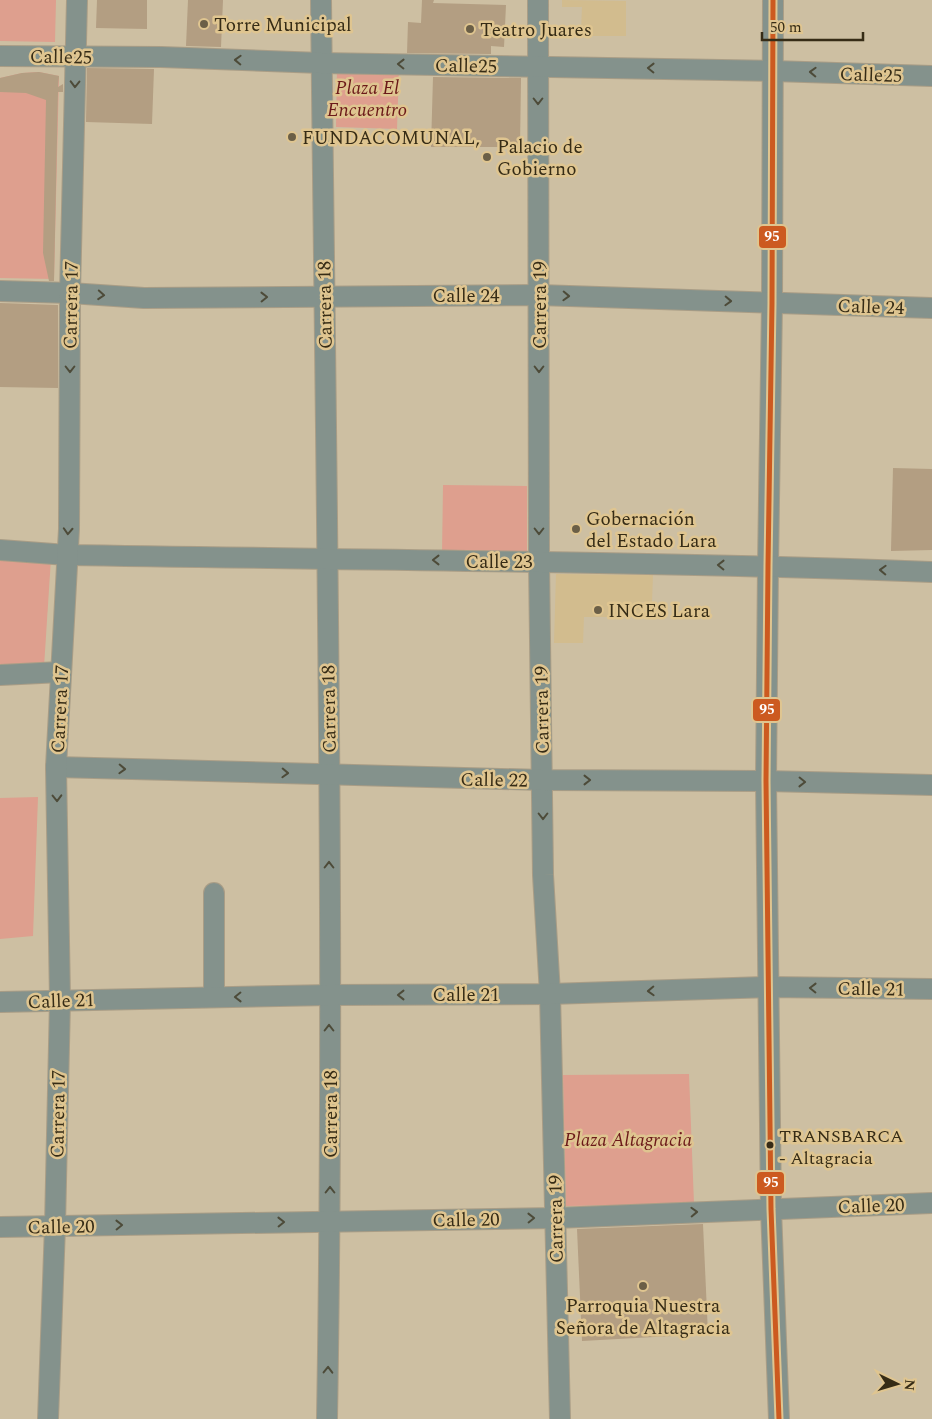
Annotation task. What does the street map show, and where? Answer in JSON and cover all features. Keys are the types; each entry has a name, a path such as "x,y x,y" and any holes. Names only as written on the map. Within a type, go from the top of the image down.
{"street":[{"name":"Carrera 17","path":"48,1419 60,1000 56,767 69,511 70,293 77,0"},
{"name":"Carrera 18","path":"321,0 329,775 330,1221 327,1419"},
{"name":"Carrera 19","path":"538,0 539,561 543,875 550,994 560,1419"},
{"path":"773,0 772,303 766,781 772,1209 779,1419"},
{"name":"Calle25","path":"0,56 161,57 321,63 773,71 932,76"},
{"name":"Calle 24","path":"0,291 144,298 539,295 932,308"},
{"name":"Calle 23","path":"0,550 67,555 539,561 932,572"},
{"path":"0,675 61,672"},
{"name":"Calle 22","path":"56,767 542,780 766,781 932,785"},
{"path":"214,892 214,997"},
{"name":"Calle 21","path":"0,1002 329,995 550,994 768,987 932,989"},
{"name":"Calle 20","path":"0,1227 555,1218 932,1203"}],"shaded area":[{"path":"562,0 626,1 626,36 589,36 581,30 582,7 562,7"},
{"name":"INCES Lara","path":"556,574 653,575 652,602 641,602 641,617 584,617 583,643 554,643"}],"green space":[{"path":"0,0 56,0 55,42 0,41"},
{"name":"Plaza El Encuentro","path":"337,68 399,70 397,129 336,127"},
{"path":"39,72 59,76 54,279 0,278 0,78 22,73"},
{"path":"443,485 527,486 527,558 442,556"},
{"path":"0,554 51,558 44,667 0,665"},
{"path":"38,797 33,936 0,939 0,798"},
{"name":"Plaza Altagracia","path":"689,1074 694,1204 566,1206 563,1075"}],"building":[{"path":"97,0 147,0 147,29 96,28"},
{"name":"Torre Municipal","path":"188,0 223,0 221,47 186,46"},
{"path":"422,0 434,0 433,3 506,5 504,47 491,46 491,54 407,53 408,22 421,23"},
{"path":"87,68 154,69 152,124 86,122"},
{"path":"39,72 59,76 58,87 63,84 63,92 58,92 54,281 49,281 43,253 46,100 26,93 0,92 0,78 22,73"},
{"path":"433,77 521,78 520,147 431,147"},
{"path":"0,303 58,305 58,388 0,387"},
{"path":"893,468 932,469 932,550 891,551"},
{"name":"Parroquia Nuestra Señora de Altagracia","path":"703,1224 708,1334 582,1341 577,1229"}],"transit line":[{"name":"95","path":"773,0 772,303 766,781 771,1209 779,1419"}],"place":[{"name":"Torre Municipal","path":"204,24"},
{"name":"Teatro Juares","path":"470,29"},
{"name":"FUNDACOMUNAL,","path":"292,137"},
{"name":"Palacio de Gobierno","path":"487,157"},
{"name":"Gobernación del Estado Lara","path":"576,529"},
{"name":"INCES Lara","path":"598,610"},
{"name":"TRANSBARCA - Altagracia","path":"770,1145"},
{"name":"Parroquia Nuestra Señora de Altagracia","path":"643,1286"}]}
